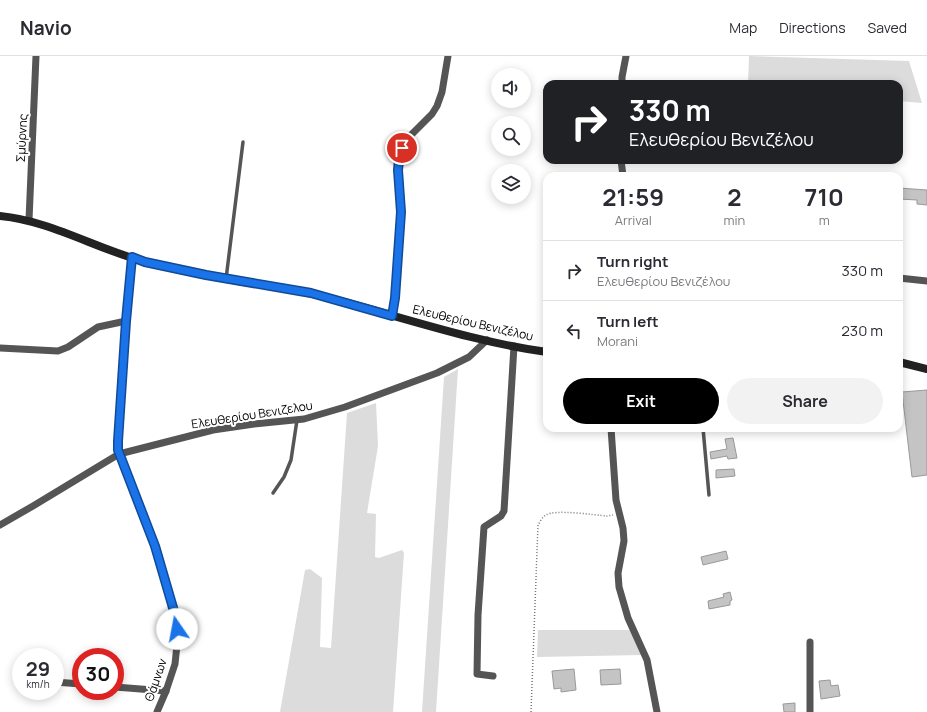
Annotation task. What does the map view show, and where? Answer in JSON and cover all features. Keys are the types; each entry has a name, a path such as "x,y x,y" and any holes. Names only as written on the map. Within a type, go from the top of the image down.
{"main road":[{"name":"Ελευθερίου Βενιζέλου","path":"0,216 29,220 57,228 110,250 153,264 311,293 392,316 487,340 543,351"},
{"path":"903,363 927,369"}],"street":[{"name":"Σμύρνης","path":"29,220 36,56"},
{"path":"392,316 395,298 401,212 398,178 400,153 408,138 432,114 437,106 442,92 448,56"},
{"path":"622,80 626,56"},
{"name":"Θάμνων","path":"132,257 118,441 120,454 155,546 177,623 178,639 176,658 166,691 157,712"},
{"path":"903,278 927,281"},
{"path":"0,348 58,351 68,347 98,327 126,321"},
{"name":"Ελευθερίου Βενιζελου","path":"0,525 120,454 213,430 297,420 317,416 418,381 469,357 487,340"},
{"path":"493,676 478,674 478,615 484,527 501,516 504,511 514,346"},
{"path":"611,432 614,480 624,541 618,573 619,587 628,618 647,660 657,712"},
{"path":"810,642 810,712"},
{"path":"124,688 166,691"}],"lane":[{"path":"226,278 243,142"},
{"path":"273,493 284,478 290,460 297,420"},
{"path":"703,432 710,495"}],"path":[{"path":"531,712 538,525 546,514 556,513 607,516 619,514"}],"shaded area":[{"path":"749,56 909,61 922,103 903,101 903,80 748,80"},
{"path":"458,369 436,712 422,712 444,377"},
{"path":"376,403 378,446 367,513 376,514 375,557 379,558 402,550 404,553 393,712 280,712 305,570 310,569 322,578 320,647 331,648 347,413"},
{"path":"538,630 630,630 642,655 537,657"}],"building":[{"path":"903,188 927,190 927,205 917,204 917,200 903,199"},
{"path":"927,390 927,475 912,477 903,392"},
{"path":"733,438 737,458 728,459 727,456 711,459 710,452 727,449 725,439"},
{"path":"734,469 735,476 716,478 716,470"},
{"path":"726,551 728,559 703,565 701,557"},
{"path":"730,592 732,600 730,601 730,605 709,609 708,601 724,597 723,594"},
{"path":"574,669 576,690 561,692 561,688 554,689 552,671"},
{"path":"620,669 621,684 601,685 600,670"},
{"path":"830,680 831,686 838,685 840,696 821,699 819,681"},
{"path":"795,703 795,712 784,712 783,704"}],"route":[{"path":"177,629 176,618 155,546 118,450 126,321 132,257 145,262 206,275 311,293 392,316 395,298 401,212 398,170 402,148"}]}
